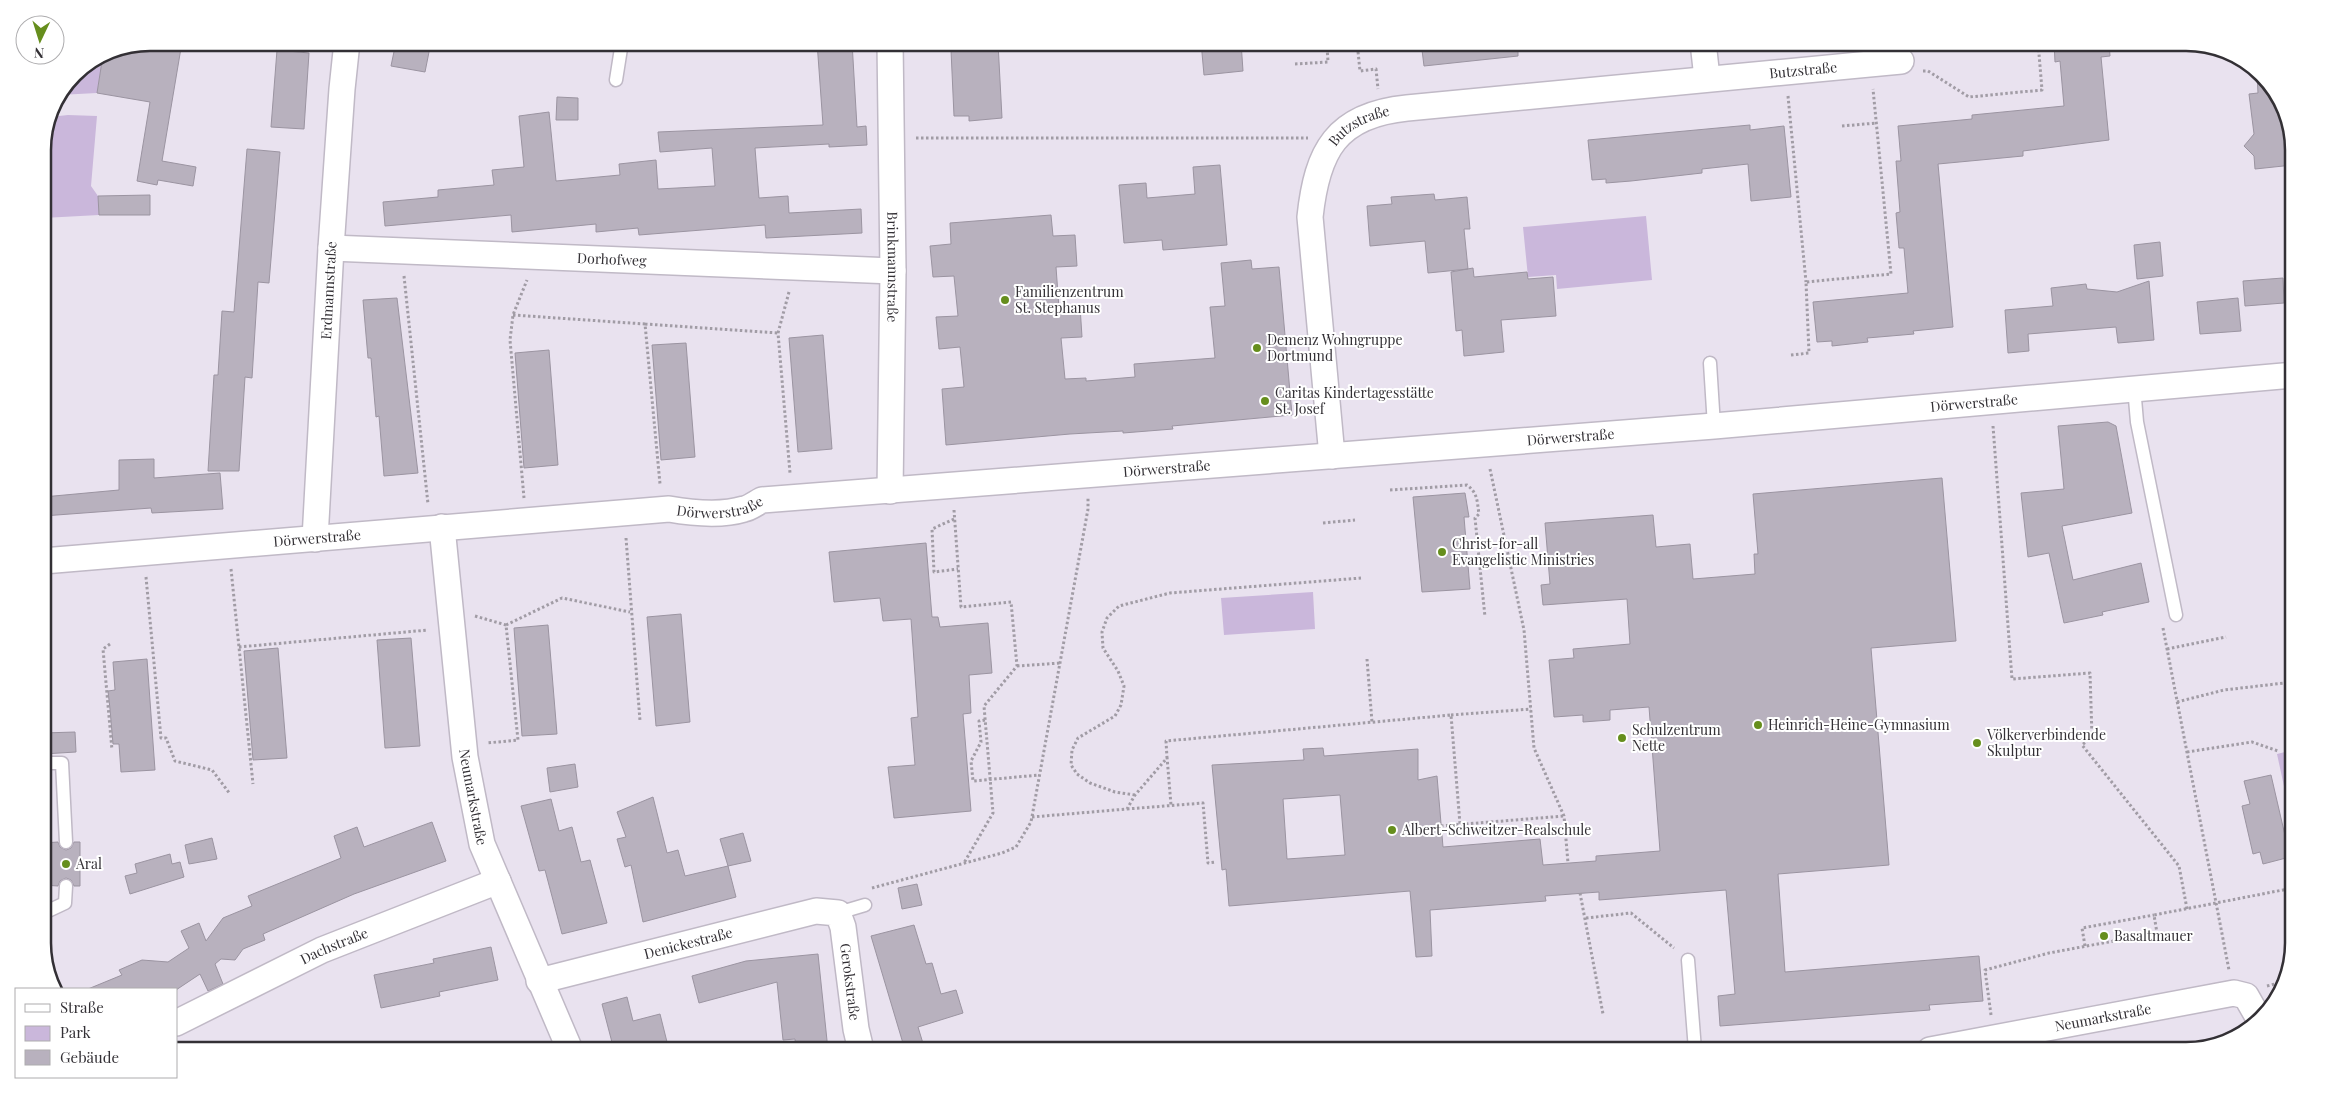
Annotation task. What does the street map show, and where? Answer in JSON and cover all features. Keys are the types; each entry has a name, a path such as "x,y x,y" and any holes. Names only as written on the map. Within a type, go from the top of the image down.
{"street":[{"name":"Erdmannstraße","path":"315,539 331,248 346,51"},
{"name":"Brinkmannstraße","path":"890,51 893,271 890,491"},
{"path":"1704,51 1707,78"},
{"name":"Butzstraße","path":"1332,456 1310,217 1313,190 1319,164 1334,138 1362,118 1400,108 1707,78 1911,61"},
{"name":"Dorhofweg","path":"331,248 893,271"},
{"name":"Dörwerstraße","path":"51,560 669,509 691,513 719,512 744,509 762,500 1714,426 2134,387 2285,376"},
{"name":"Neumarkstraße","path":"442,527 464,745 472,800 482,844 566,1042"},
{"name":"Dachstraße","path":"178,1022 322,950 498,882"},
{"name":"Denickestraße","path":"539,981 816,911 838,913"},
{"name":"Gerokstraße","path":"838,913 843,926 859,1042"},
{"name":"Neumarkstraße","path":"1972,1042 2246,1002"}],"lane":[{"path":"616,80 621,51"},
{"path":"1710,363 1714,426"},
{"path":"2134,387 2137,422 2176,615"},
{"path":"51,763 62,763 66,842"},
{"path":"51,910 65,903 66,886"},
{"path":"838,913 865,906"},
{"path":"1688,960 1694,1042"}],"path":[{"path":"1295,64 1328,62 1327,51"},
{"path":"1358,51 1360,71 1376,69 1378,88"},
{"path":"1911,61 1955,51"},
{"path":"1911,61 1969,97 2042,90 2039,51"},
{"path":"1806,282 1891,274 1873,86"},
{"path":"1788,95 1806,282 1809,353 1791,355"},
{"path":"1842,126 1877,123"},
{"path":"891,138 1334,138"},
{"path":"402,251 428,507"},
{"path":"524,498 510,340 513,315 536,257"},
{"path":"790,476 778,334 796,267"},
{"path":"513,315 778,334"},
{"path":"645,324 660,488"},
{"path":"1993,421 2012,679 2090,673 2092,738 2082,745 2179,866 2186,909"},
{"path":"1488,463 1524,630 1534,748 1564,816 1568,864"},
{"path":"865,906 865,890 1002,854 1016,847 1031,822 1088,509 1087,474"},
{"path":"1390,490 1467,485 1474,490 1477,496 1479,514 1475,518 1485,617"},
{"path":"954,508 961,607 1011,602 1017,666 984,706 993,813 964,863"},
{"path":"954,519 932,529 934,572 958,570"},
{"path":"1323,523 1355,520"},
{"path":"626,535 630,612 640,721"},
{"path":"231,568 253,784"},
{"path":"146,575 161,738 166,738 175,761 212,770 230,794"},
{"path":"1135,795 1115,792 1090,783 1077,774 1071,765 1072,750 1078,738 1115,716 1121,705 1124,686 1118,671 1103,648 1102,632 1107,618 1119,606 1170,593 1361,578"},
{"path":"239,647 451,619 506,625 562,598 630,612"},
{"path":"2176,615 2162,623 2217,904 2246,1002"},
{"path":"464,745 518,740 506,625"},
{"path":"2167,649 2226,637"},
{"path":"110,644 103,649 112,750"},
{"path":"1367,659 1372,722"},
{"path":"1017,666 1061,662"},
{"path":"2177,702 2224,690 2285,683"},
{"path":"1166,741 1531,709"},
{"path":"1451,715 1460,824"},
{"path":"986,720 979,721 981,742 971,760 973,781 1040,775"},
{"path":"1127,809 1135,795 1167,758 1166,741"},
{"path":"1166,741 1171,806"},
{"path":"2187,752 2252,742 2278,751"},
{"path":"1032,817 1203,803 1208,863 1216,862"},
{"path":"1441,826 1564,816"},
{"path":"2085,946 2082,928 2285,890"},
{"path":"1580,894 1603,1014"},
{"path":"1585,918 1631,913 1688,960"},
{"path":"1993,1038 1985,970 2049,952 2157,933 2154,915"},
{"path":"2271,984 2276,983"}],"green space":[{"path":"101,65 97,93 68,95 80,80"},
{"path":"58,116 97,116 91,186 98,196 99,215 51,218 51,144"},
{"path":"1646,216 1652,280 1557,289 1556,275 1528,277 1523,227"},
{"path":"1313,592 1315,629 1224,635 1221,598"},
{"path":"2285,752 2285,791 2277,754"}],"building":[{"path":"180,51 162,161 196,167 193,186 158,180 157,185 137,181 150,102 97,93 101,65 112,59 137,52"},
{"path":"277,51 309,53 304,129 271,127"},
{"path":"394,51 429,51 425,72 391,66"},
{"path":"818,51 853,51 857,127 866,126 867,145 829,147 829,144 755,148 759,198 788,196 789,213 861,209 862,233 766,238 765,225 639,235 638,228 596,232 596,224 512,232 511,215 385,226 383,202 438,197 438,190 494,185 492,170 524,167 519,116 549,112 556,181 620,175 619,164 656,160 658,189 715,186 712,148 660,152 658,132 823,125"},
{"path":"951,51 998,51 1002,118 969,121 969,116 954,116"},
{"path":"1202,51 1242,51 1243,71 1204,75"},
{"path":"1422,51 1518,51 1518,56 1424,66"},
{"path":"2054,51 2110,51 2110,56 2101,57 2109,140 2023,151 2023,156 1938,164 1953,327 1913,331 1914,334 1867,338 1868,342 1832,346 1832,341 1817,342 1813,302 1908,293 1904,248 1899,248 1896,213 1900,212 1896,161 1901,161 1898,126 1972,119 1972,115 2064,106 2060,61 2055,62"},
{"path":"2257,82 2275,106 2283,131 2285,166 2255,169 2254,156 2244,146 2254,134 2249,94 2258,93"},
{"path":"557,97 578,98 578,120 556,120"},
{"path":"1750,125 1750,130 1784,126 1791,197 1751,201 1748,164 1702,169 1702,173 1631,181 1606,183 1606,179 1592,180 1588,140"},
{"path":"247,149 280,152 269,283 258,282 252,378 245,377 239,471 208,471 214,375 218,375 222,311 234,312"},
{"path":"1220,165 1227,245 1163,250 1162,240 1124,243 1119,185 1146,183 1147,198 1195,194 1193,167"},
{"path":"1434,194 1435,200 1467,197 1470,229 1464,229 1468,269 1428,273 1425,241 1370,246 1367,206 1392,204 1391,197"},
{"path":"150,195 150,215 99,215 98,196"},
{"path":"1051,215 1053,236 1075,235 1077,266 1056,267 1059,308 1080,306 1082,337 1061,338 1065,379 1086,378 1086,381 1135,377 1134,364 1215,358 1210,307 1225,306 1221,263 1251,260 1252,269 1279,267 1292,415 1172,426 1173,429 1123,433 1123,431 1070,434 946,445 942,389 964,387 960,347 939,349 936,317 958,316 954,276 933,277 930,246 951,244 950,223"},
{"path":"2160,242 2163,276 2137,279 2134,245"},
{"path":"1473,268 1474,277 1527,272 1528,279 1553,277 1556,316 1501,320 1504,352 1464,356 1462,330 1456,331 1451,272"},
{"path":"2283,278 2284,303 2245,306 2243,281"},
{"path":"2149,281 2154,340 2118,343 2116,327 2028,334 2029,351 2008,353 2005,310 2053,306 2051,288 2086,284 2087,289 2117,292"},
{"path":"397,298 418,473 384,476 379,416 376,417 371,358 368,358 363,300"},
{"path":"2238,298 2241,331 2200,334 2197,302"},
{"path":"823,335 832,449 798,452 789,338"},
{"path":"686,343 695,457 661,460 652,345"},
{"path":"549,350 558,465 524,468 515,353"},
{"path":"2108,422 2116,426 2132,513 2062,526 2073,580 2141,563 2149,602 2102,612 2103,615 2064,623 2049,553 2028,557 2021,493 2064,489 2058,426"},
{"path":"154,459 154,478 220,473 223,509 152,513 151,508 51,515 51,496 119,490 119,460"},
{"path":"1942,478 1956,641 1871,648 1889,865 1778,874 1785,972 1979,956 1983,1001 1929,1005 1930,1010 1720,1026 1718,996 1735,994 1726,890 1599,900 1599,892 1545,896 1546,901 1430,910 1432,956 1416,957 1410,891 1229,906 1226,869 1222,870 1212,765 1304,760 1303,749 1323,748 1324,756 1418,749 1418,780 1437,776 1443,847 1540,839 1543,865 1596,861 1596,856 1660,851 1649,707 1610,710 1610,720 1583,722 1583,715 1554,717 1549,660 1574,658 1573,649 1630,644 1627,599 1543,605 1541,585 1550,584 1545,523 1653,515 1656,547 1690,544 1693,579 1755,574 1754,554 1758,554 1753,494","holes":["1340,795 1345,855 1287,859 1283,799"]},
{"name":"Christ-for-all Evangelistic Ministries","path":"1465,493 1469,517 1464,517 1470,589 1422,592 1413,497"},
{"path":"926,543 932,617 938,617 940,627 988,623 992,673 969,675 971,713 963,714 971,811 894,818 888,767 915,765 911,718 918,717 911,619 883,621 880,598 834,602 829,552"},
{"path":"681,614 690,722 656,726 647,617"},
{"path":"548,625 557,734 522,736 514,628"},
{"path":"411,638 420,746 385,748 377,640"},
{"path":"278,648 287,758 253,760 244,651"},
{"path":"147,659 155,770 121,772 119,744 113,744 108,691 115,690 113,662"},
{"path":"75,732 76,752 51,754 51,733"},
{"path":"575,764 578,787 550,792 547,768"},
{"path":"2271,775 2285,835 2285,858 2263,864 2260,852 2253,854 2242,806 2250,804 2244,781"},
{"path":"653,797 667,853 678,850 685,876 728,866 736,897 643,922 631,865 625,867 617,839 626,837 617,812"},
{"path":"551,799 559,831 572,827 581,862 590,860 607,923 562,934 545,870 539,871 521,806"},
{"path":"432,822 446,861 354,894 263,934 265,940 243,949 235,960 221,959 215,964 223,984 208,991 200,974 178,989 90,988 122,975 119,970 142,960 168,962 189,948 181,931 199,923 206,941 223,918 252,906 248,896 341,858 334,836 357,827 364,847"},
{"path":"743,833 751,861 728,866 720,839"},
{"path":"212,838 217,859 189,864 185,845"},
{"name":"Aral","path":"51,842 58,842 60,847 66,850 71,848 74,842 80,842 80,886 74,886 71,880 66,878 60,881 58,886 51,886"},
{"path":"170,854 172,864 180,862 184,877 130,894 125,876 137,873 135,864"},
{"path":"917,884 922,905 902,909 898,888"},
{"path":"914,925 926,964 932,963 941,994 956,990 963,1013 918,1027 923,1042 903,1042 871,936"},
{"path":"491,947 498,980 439,992 440,996 381,1008 374,975 434,963 433,959"},
{"path":"818,954 827,1042 795,1042 795,1039 783,1040 777,982 699,1003 692,976 746,961"},
{"path":"627,997 633,1021 660,1014 667,1042 612,1042 602,1004"}],"place":[{"name":"Familienzentrum St. Stephanus","path":"1005,300"},
{"name":"Demenz Wohngruppe Dortmund","path":"1257,348"},
{"name":"Caritas Kindertagesstätte St. Josef","path":"1265,401"},
{"name":"Christ-for-all Evangelistic Ministries","path":"1442,552"},
{"name":"Heinrich-Heine-Gymnasium","path":"1758,725"},
{"name":"Schulzentrum Nette","path":"1622,738"},
{"name":"Völkerverbindende Skulptur","path":"1977,743"},
{"name":"Albert-Schweitzer-Realschule","path":"1392,830"},
{"name":"Aral","path":"66,864"},
{"name":"Basaltmauer","path":"2104,936"}]}
